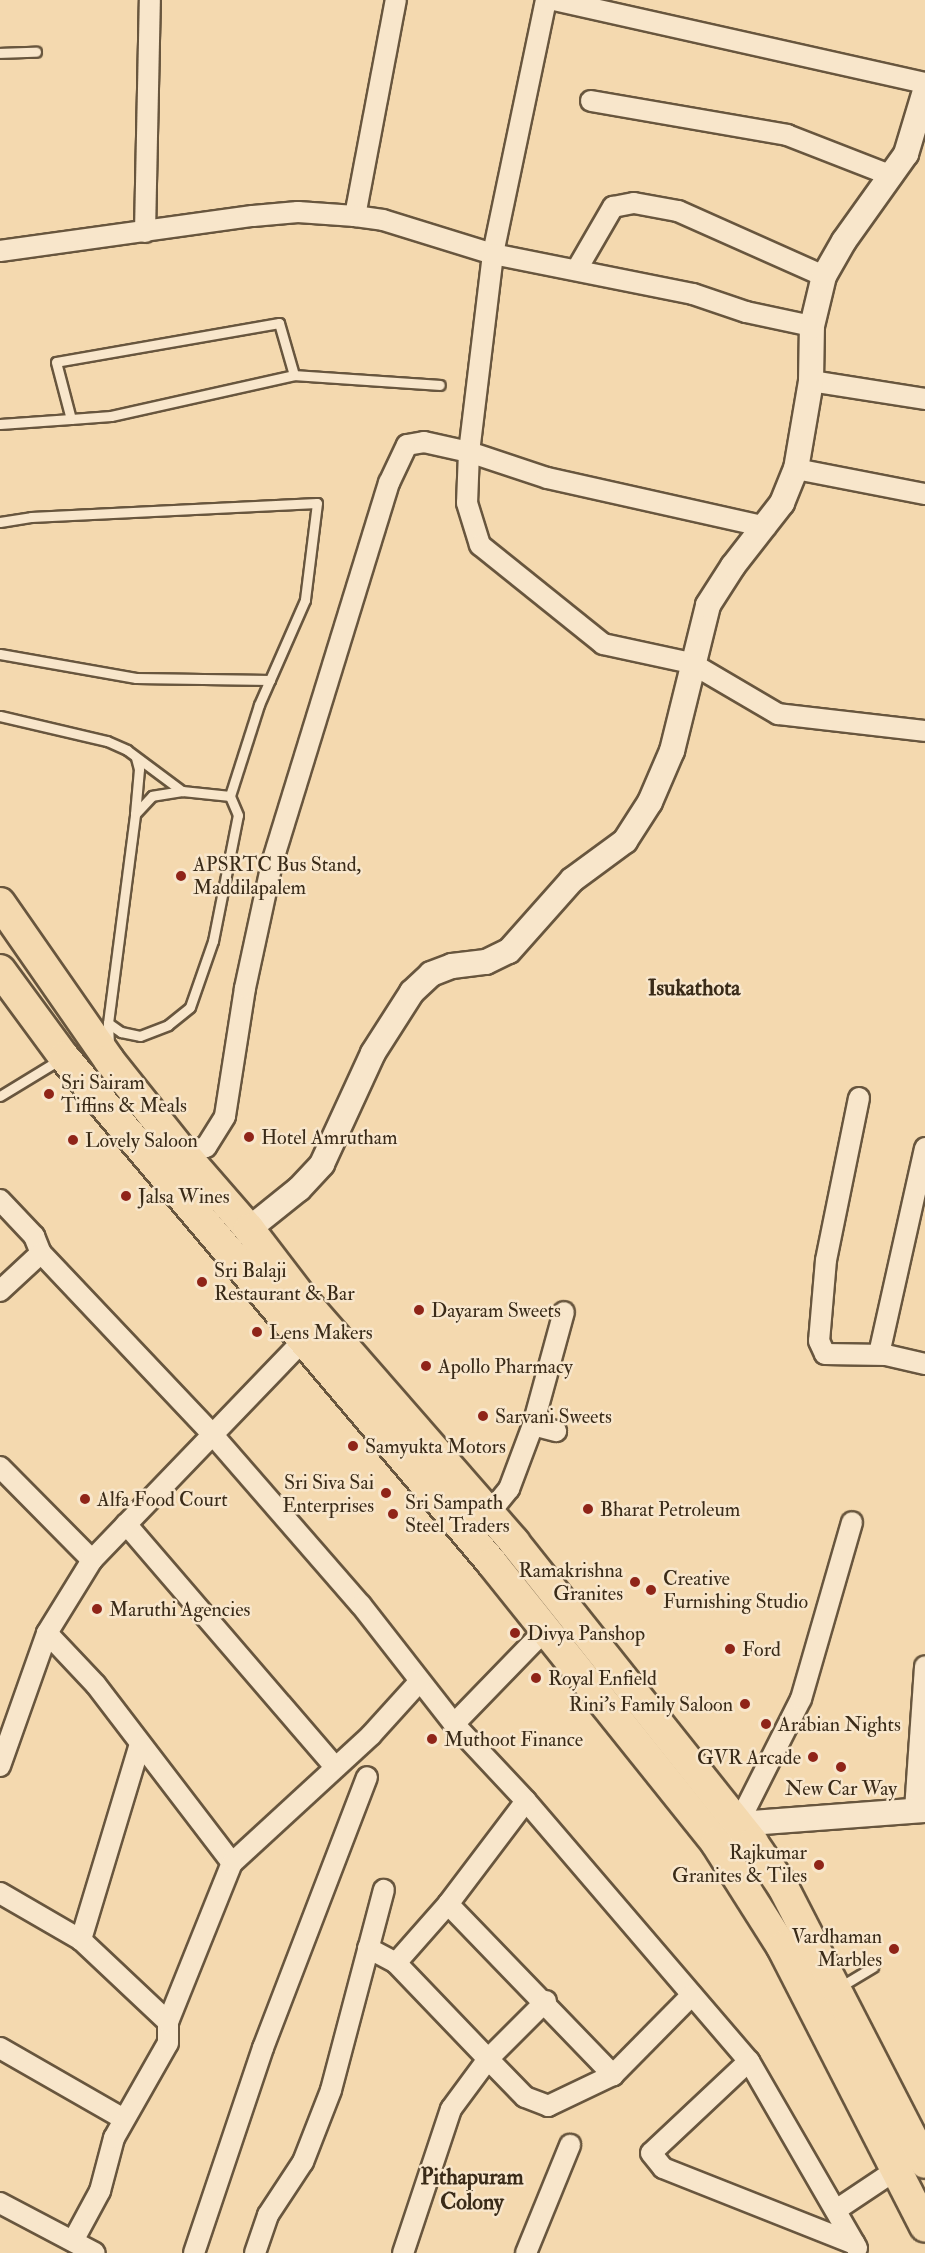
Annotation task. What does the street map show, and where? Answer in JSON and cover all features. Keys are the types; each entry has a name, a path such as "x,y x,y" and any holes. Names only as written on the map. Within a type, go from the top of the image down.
{"main road":[{"path":"0,903 109,1060 183,1153 249,1229 304,1301 488,1516 514,1542 727,1834 925,2227"},
{"path":"0,970 64,1057 546,1629 727,1834 783,1887 925,2163"}],"street":[{"path":"146,232 150,0"},
{"path":"355,216 396,0"},
{"path":"546,0 493,254 469,452 467,502 480,545 603,644 691,663 778,714 925,731"},
{"path":"554,0 925,82"},
{"path":"249,1229 298,1189 322,1164 373,1053 412,992 431,974 452,966 486,962 509,951 572,880 625,841 650,802 672,750 691,663 708,605 733,566 766,527 782,503 796,470 811,381 812,326 824,276 843,241 906,154 921,124 925,91"},
{"path":"591,101 787,135 892,176"},
{"path":"577,269 613,207 634,202 678,211 824,276"},
{"path":"0,251 298,212 355,216 383,220 493,254 693,294 746,312 812,326"},
{"path":"811,381 925,399"},
{"path":"183,1153 206,1148 225,1116 245,988 272,863 398,459 406,444 415,442 469,452 547,478 766,527"},
{"path":"796,470 925,494"},
{"path":"859,1098 827,1249 819,1341 825,1354 879,1354 925,1364"},
{"path":"879,1354 925,1148"},
{"path":"0,1200 34,1236 41,1253 213,1435 361,1605 454,1724 526,1801 749,2061 857,2248"},
{"path":"0,1291 41,1253"},
{"path":"488,1516 509,1489 533,1425 564,1312"},
{"path":"0,1766 4,1740 46,1633 92,1560 302,1342"},
{"path":"533,1425 556,1431"},
{"path":"0,1467 92,1560"},
{"path":"727,1834 801,1699 852,1522"},
{"path":"126,1524 334,1766"},
{"path":"454,1724 546,1629"},
{"path":"46,1633 96,1685 232,1863"},
{"path":"727,1834 920,1810 925,1666"},
{"path":"73,2241 100,2191 114,2138 168,2043 168,2022 232,1863 334,1766 371,1735 419,1682"},
{"path":"81,1940 140,1744"},
{"path":"194,2253 263,2048 367,1777"},
{"path":"396,1963 448,1904 526,1801"},
{"path":"255,2253 268,2216 303,2162 331,2090 384,1890"},
{"path":"0,1893 81,1940 168,2022"},
{"path":"448,1904 546,2001 613,2075"},
{"path":"368,1948 396,1963 525,2097 548,2106 613,2075 692,1995"},
{"path":"403,2253 451,2109 488,2058 546,2001"},
{"path":"0,2048 124,2119"},
{"path":"749,2061 651,2152 663,2168 704,2187 857,2248"},
{"path":"526,2253 570,2145"},
{"path":"836,2210 896,2170"},
{"path":"0,2203 95,2253"}],"lane":[{"path":"0,53 36,52"},
{"path":"71,419 56,362 279,323 294,375"},
{"path":"0,424 111,416 294,375 440,385"},
{"path":"0,522 32,517 316,503 305,600 270,680 230,796 238,816 213,941 190,1007 168,1025 140,1036 121,1032 108,1023"},
{"path":"0,654 136,678 270,680"},
{"path":"0,716 107,741 136,758 182,791"},
{"path":"109,1060 108,1023 135,814 139,769 136,758"},
{"path":"135,814 152,796 182,791 230,796"},
{"path":"0,1096 64,1057"},
{"path":"836,1989 873,1967"}],"place":[{"name":"APSRTC Bus Stand, Maddilapalem","path":"181,876"},
{"name":"Sri Sairam Tiffins & Meals","path":"49,1094"},
{"name":"Hotel Amrutham","path":"249,1137"},
{"name":"Lovely Saloon","path":"73,1140"},
{"name":"Jalsa Wines","path":"126,1196"},
{"name":"Sri Balaji Restaurant & Bar","path":"202,1282"},
{"name":"Dayaram Sweets","path":"419,1310"},
{"name":"Lens Makers","path":"257,1332"},
{"name":"Apollo Pharmacy","path":"426,1366"},
{"name":"Sarvani Sweets","path":"483,1416"},
{"name":"Samyukta Motors","path":"353,1446"},
{"name":"Sri Siva Sai Enterprises","path":"386,1493"},
{"name":"Alfa Food Court","path":"85,1499"},
{"name":"Bharat Petroleum","path":"588,1509"},
{"name":"Sri Sampath Steel Traders","path":"393,1514"},
{"name":"Ramakrishna Granites","path":"635,1582"},
{"name":"Creative Furnishing Studio","path":"651,1590"},
{"name":"Maruthi Agencies","path":"97,1609"},
{"name":"Divya Panshop","path":"515,1633"},
{"name":"Ford","path":"730,1649"},
{"name":"Royal Enfield","path":"536,1678"},
{"name":"Rini's Family Saloon","path":"745,1704"},
{"name":"Arabian Nights","path":"766,1724"},
{"name":"Muthoot Finance","path":"432,1739"},
{"name":"GVR Arcade","path":"813,1757"},
{"name":"New Car Way","path":"841,1767"},
{"name":"Rajkumar Granites & Tiles","path":"819,1865"},
{"name":"Vardhaman Marbles","path":"894,1949"}],"district":[{"name":"Isukathota","path":"694,989"},
{"name":"Pithapuram Colony","path":"472,2190"}]}
